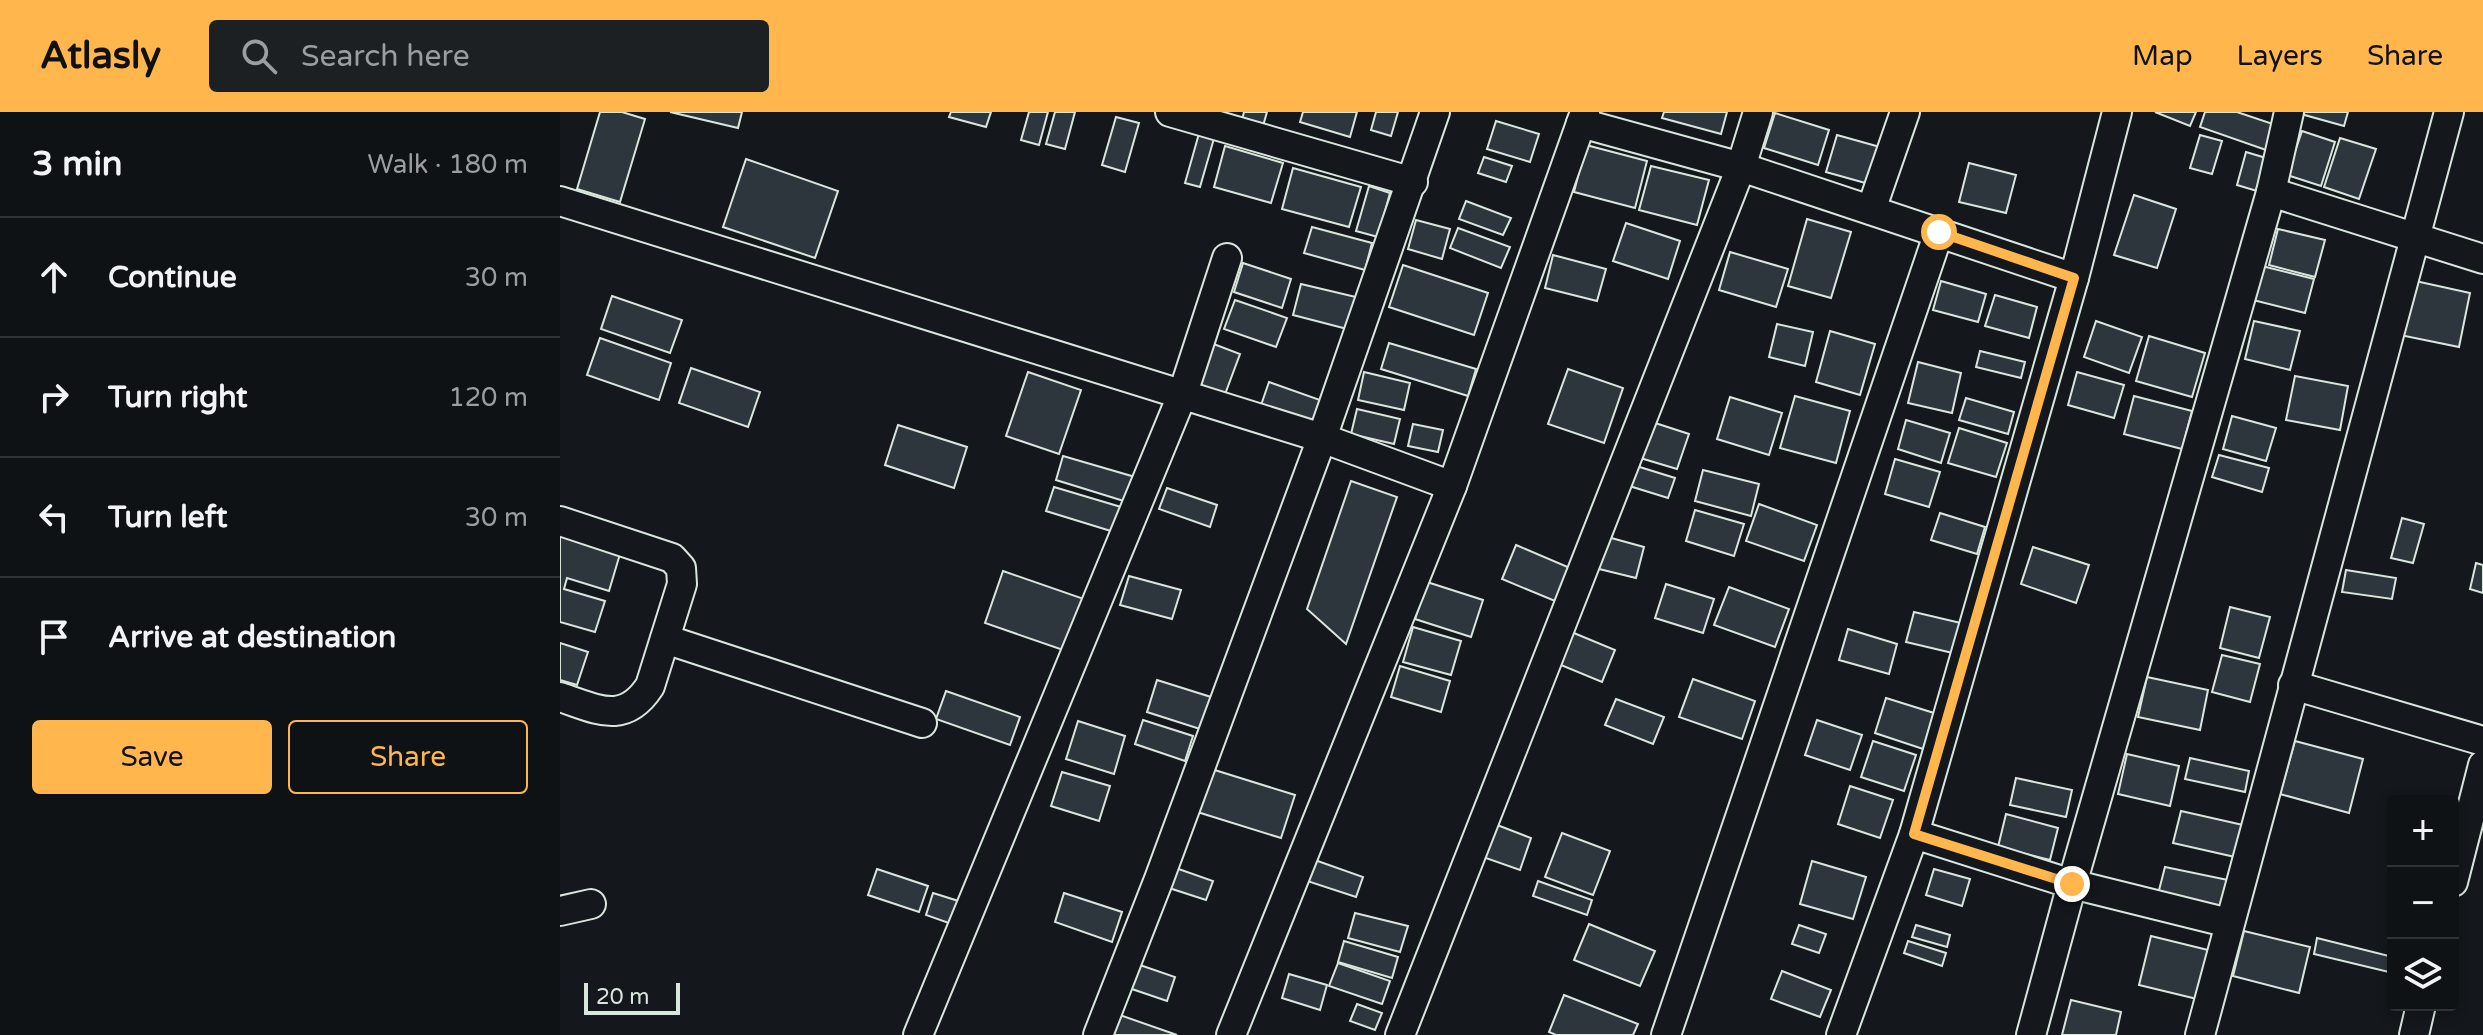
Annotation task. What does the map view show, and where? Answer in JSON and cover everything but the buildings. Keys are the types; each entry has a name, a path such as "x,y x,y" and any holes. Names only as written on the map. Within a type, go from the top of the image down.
{"street":[{"path":"1170,112 1413,182"},
{"path":"1098,1035 1322,438 1435,112"},
{"path":"1400,1035 1741,167 1758,112"},
{"path":"1871,210 1905,112"},
{"path":"1841,1035 1914,834 2074,278 2117,112"},
{"path":"2031,1035 2271,192 2289,112"},
{"path":"2200,1035 2449,112"},
{"path":"1231,1035 1452,486 1583,118 2074,278"},
{"path":"2271,192 2483,259"},
{"path":"560,201 1183,393 1322,438 1452,486"},
{"path":"1666,1035 1939,232"},
{"path":"918,1035 1183,393 1227,258"},
{"path":"560,521 672,558 681,568 682,584 650,686 640,701 626,710 604,711 560,697"},
{"path":"665,639 922,723"},
{"path":"2293,685 2483,741"},
{"path":"2457,867 2483,765"},
{"path":"1914,834 2072,884 2229,923"},
{"path":"560,911 591,904"},
{"path":"2414,1035 2420,1011"}],"route":[{"path":"1939,232 2074,278 1914,834 2072,884"}]}
